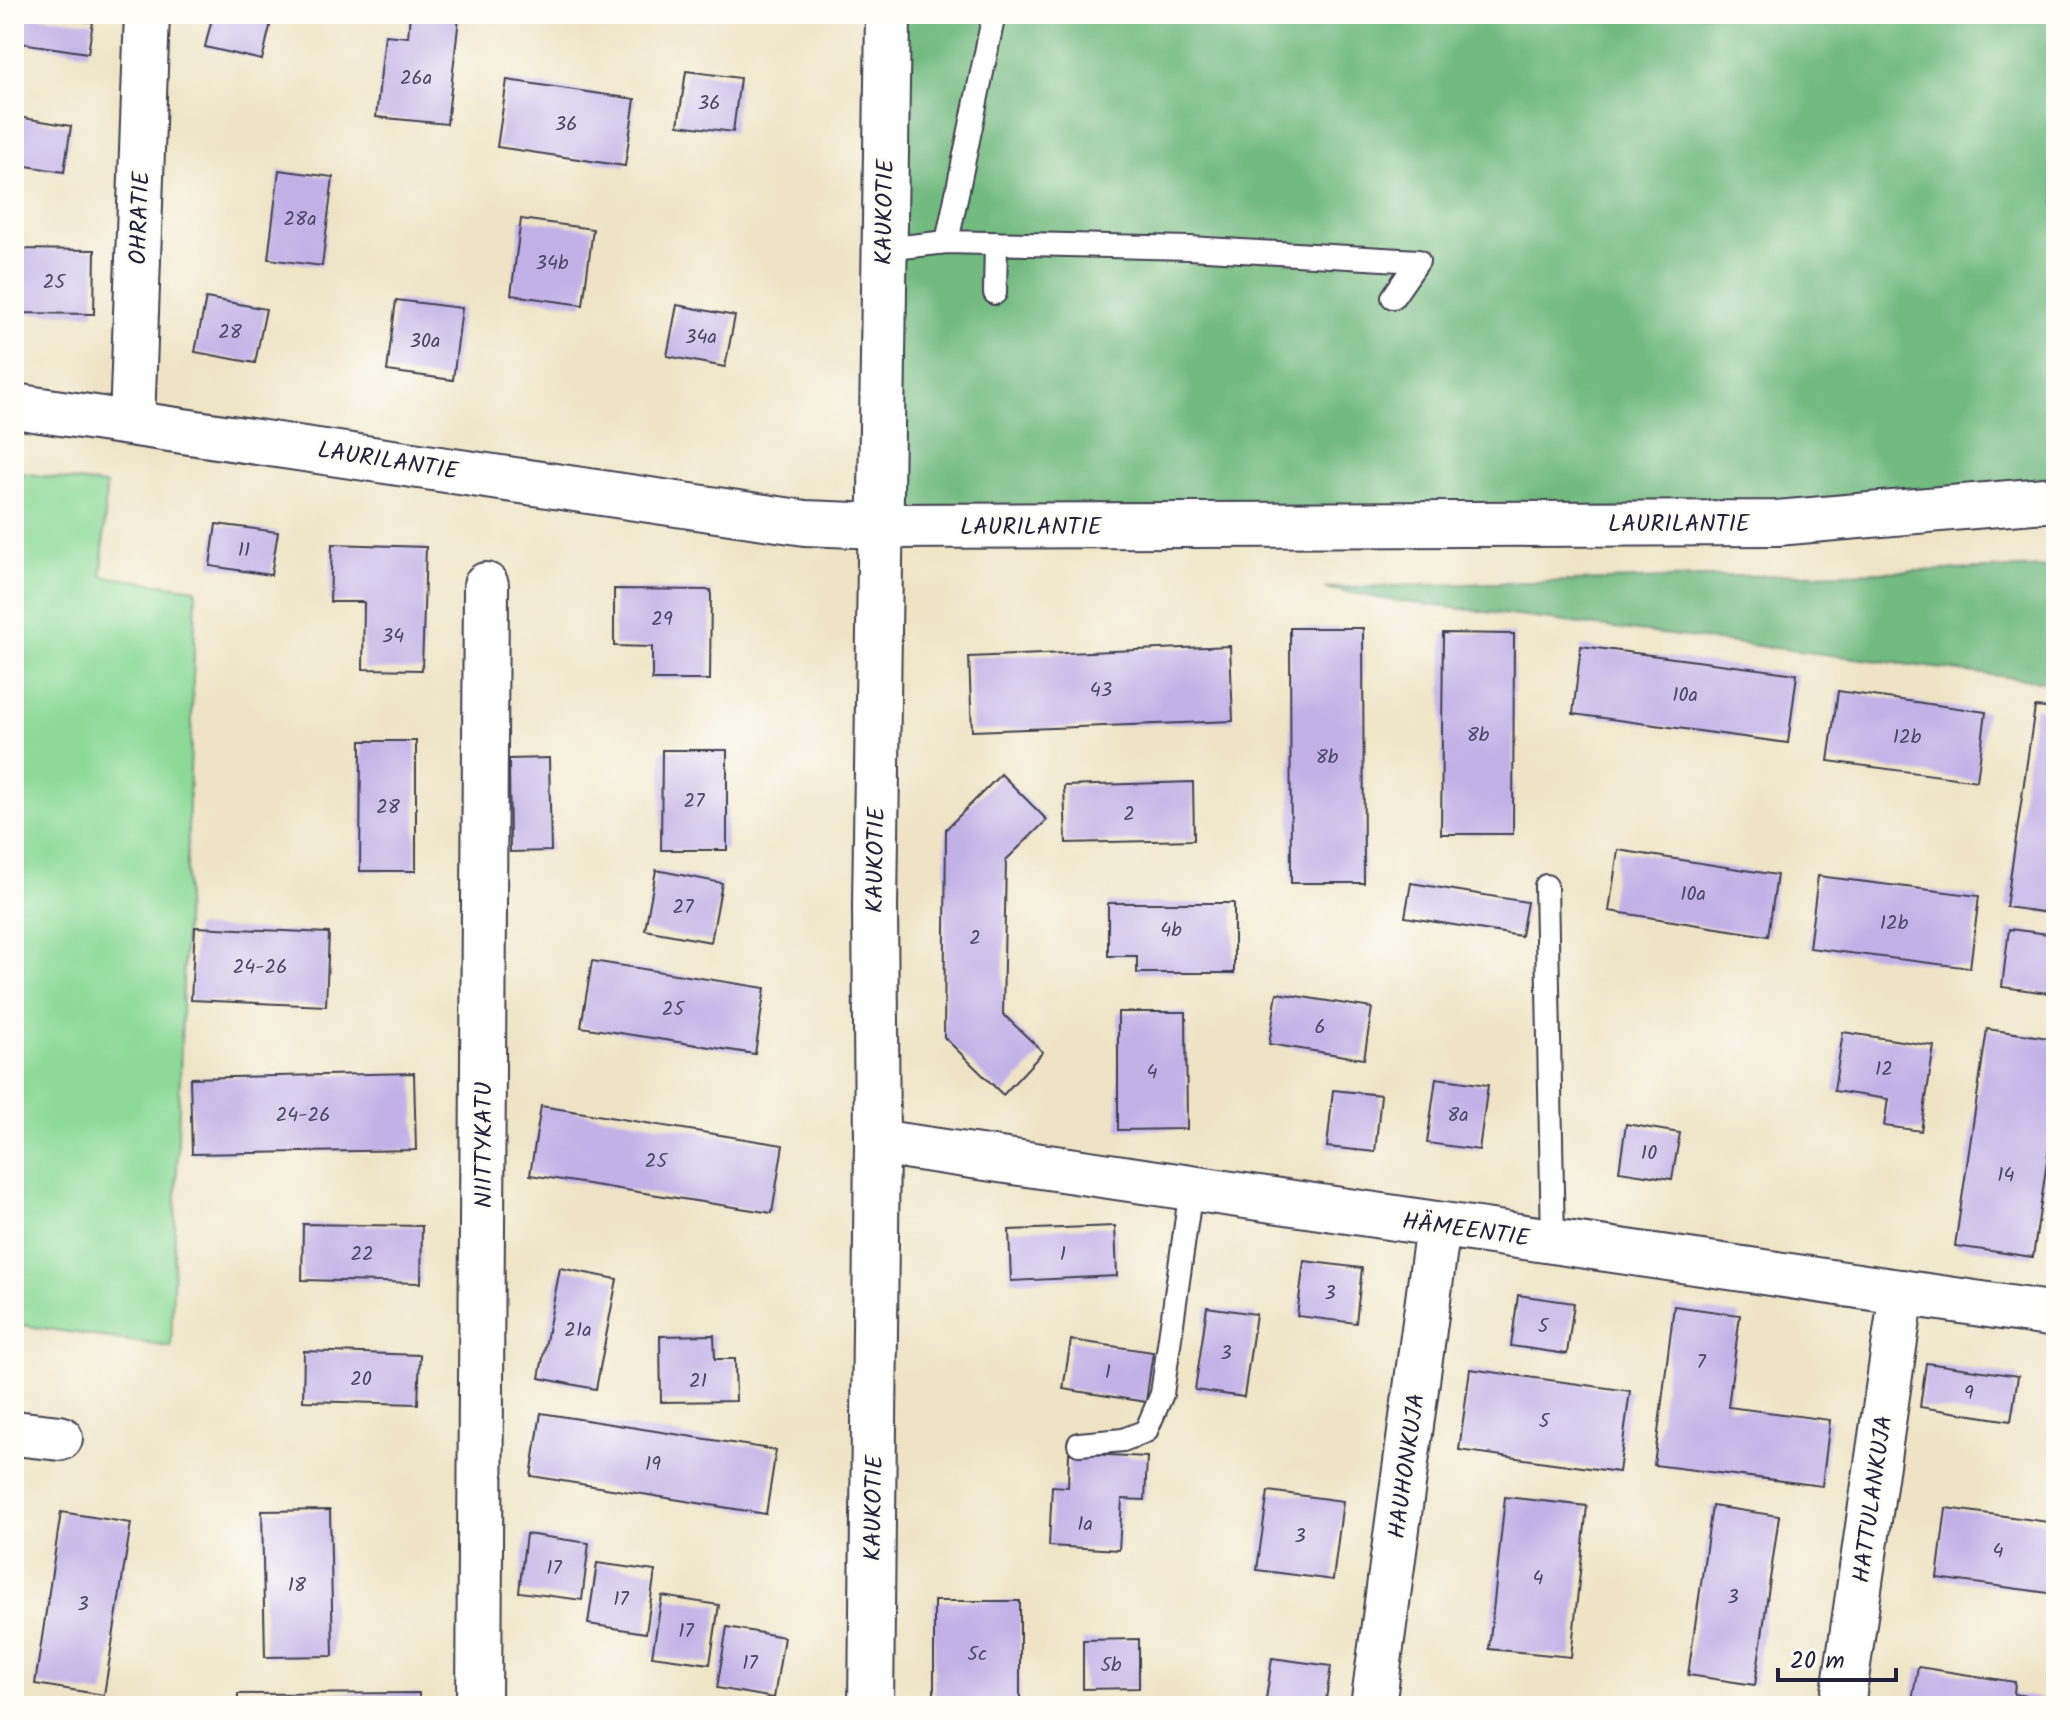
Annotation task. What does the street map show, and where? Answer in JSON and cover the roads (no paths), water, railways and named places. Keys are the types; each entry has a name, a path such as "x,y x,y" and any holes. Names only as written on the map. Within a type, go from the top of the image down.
{"street":[{"name":"OHRATIE","path":"132,422 147,14"},
{"name":"KAUKOTIE","path":"871,1706 877,1142 875,906 888,14"},
{"name":"LAURILANTIE","path":"14,406 805,523 880,526 1777,523 2056,499"},
{"name":"NIITTYKATU","path":"479,1706 486,585"},
{"name":"HÄMEENTIE","path":"877,1142 2056,1315"},
{"name":"HAUHONKUJA","path":"1373,1706 1438,1226"},
{"name":"HATTULANKUJA","path":"1842,1706 1902,1292"},
{"path":"14,1433 60,1438"}],"lane":[{"path":"947,242 994,14"},
{"path":"884,249 947,242 996,243 1189,248 1418,261 1393,297"},
{"path":"995,293 996,243"},
{"path":"1546,886 1553,1241"},
{"path":"1079,1444 1123,1440 1146,1431 1162,1394 1191,1189"}]}
